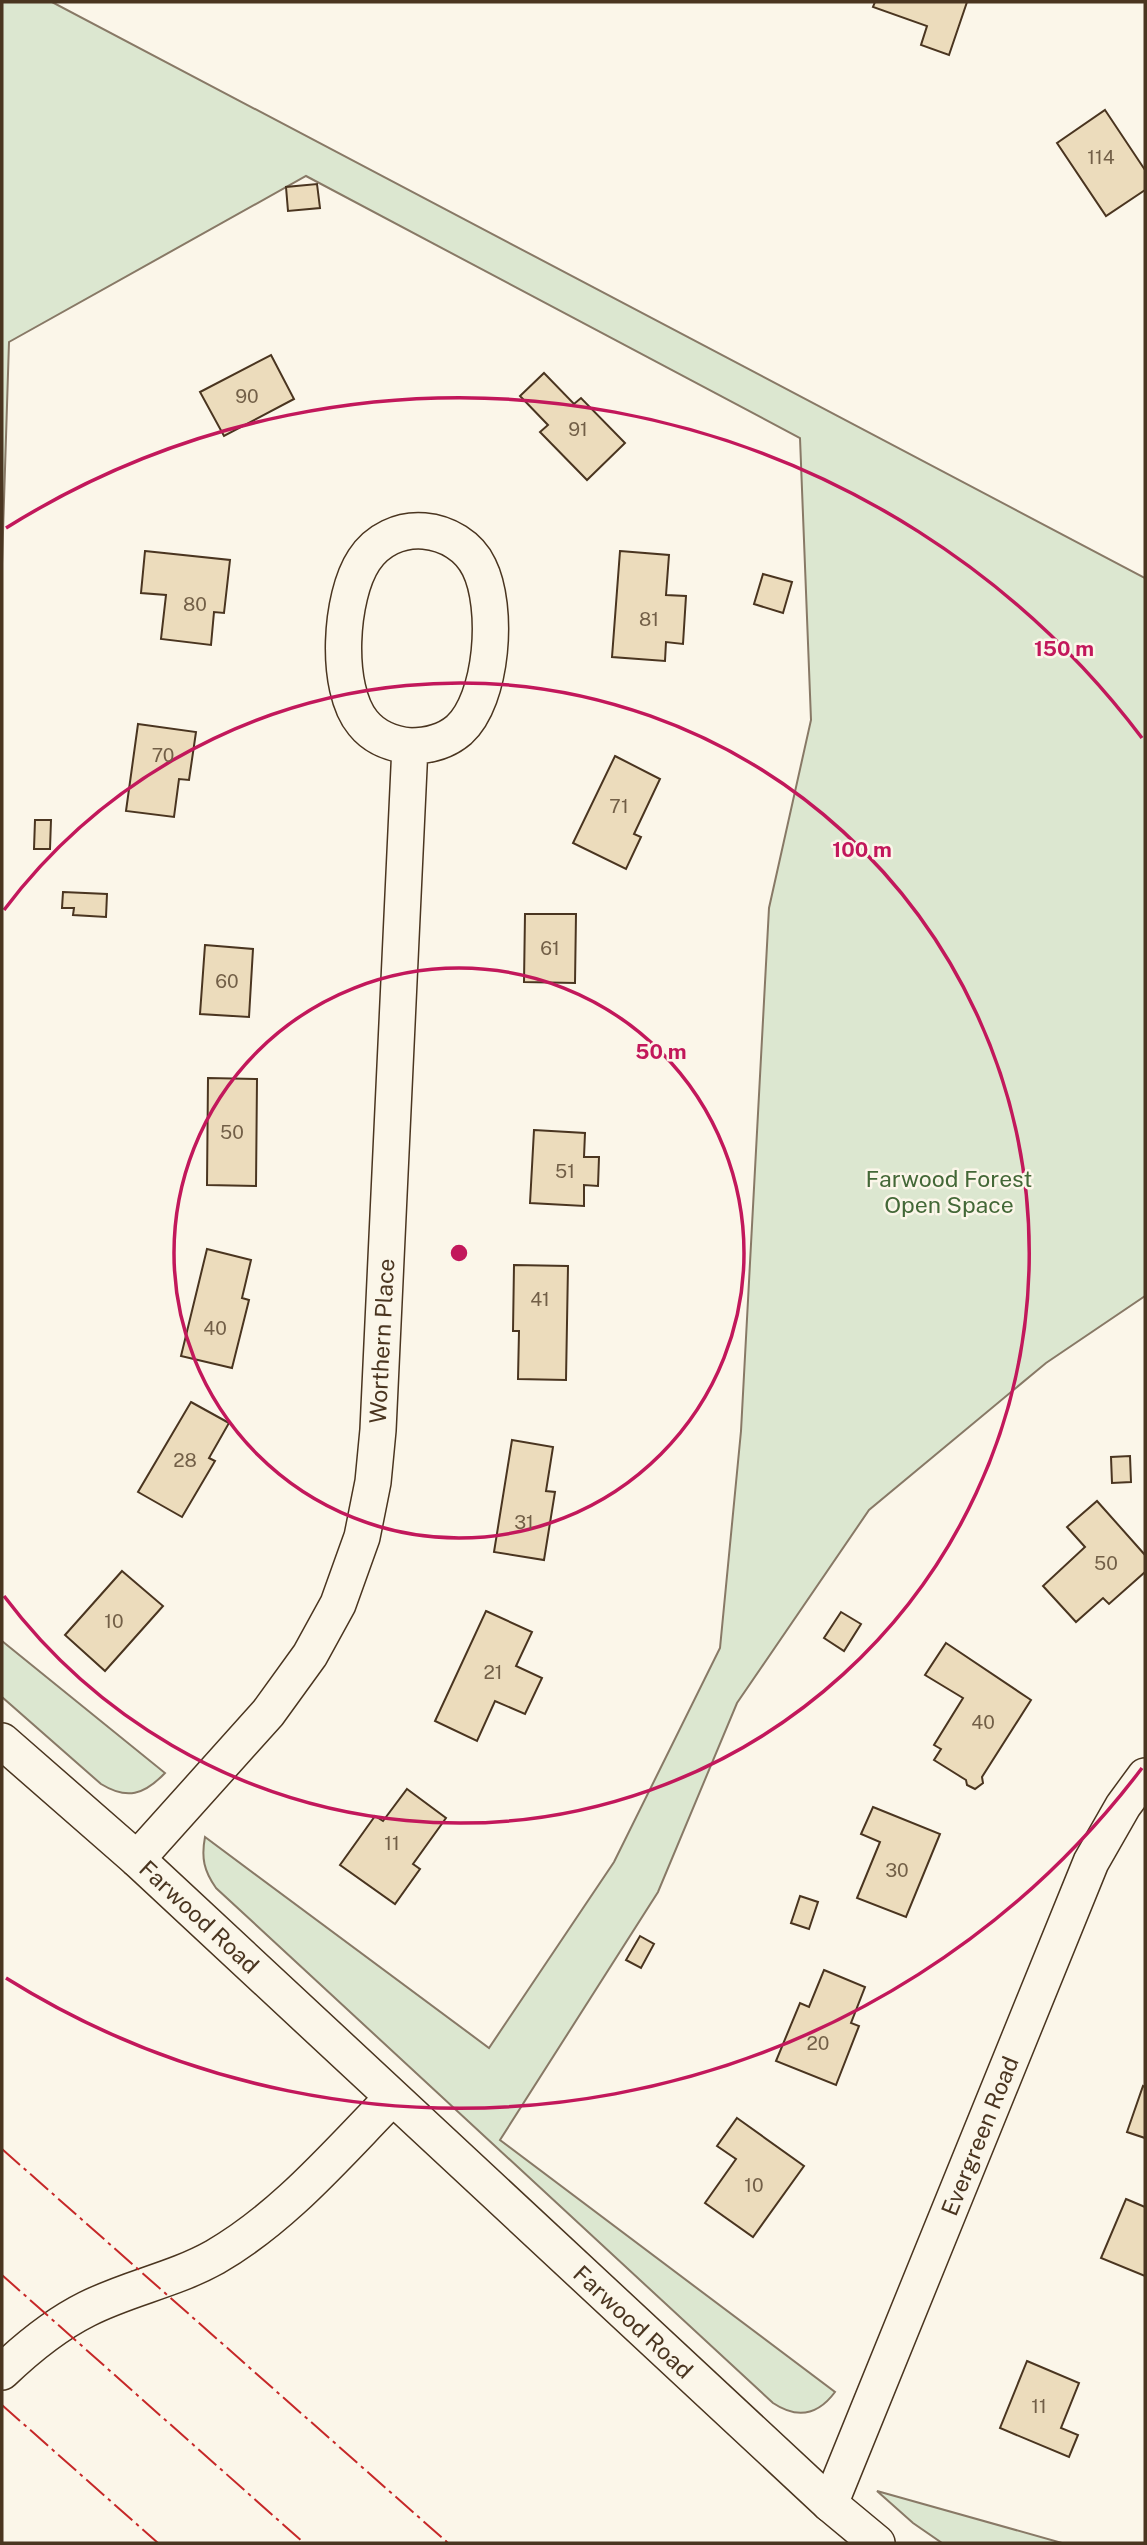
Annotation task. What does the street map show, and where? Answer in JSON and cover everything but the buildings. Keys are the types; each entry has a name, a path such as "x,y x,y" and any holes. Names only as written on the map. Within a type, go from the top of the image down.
{"street":[{"path":"411,531 424,531 450,538 471,554 479,566 487,595 489,644 481,692 469,719 459,730 436,743 410,746 396,744 372,733 355,711 346,682 345,633 352,586 365,558 385,539 411,531"},
{"name":"Worthern Place","path":"137,1860 268,1713 310,1655 338,1604 362,1537 373,1482 378,1430 410,746"},
{"name":"Farwood Road","path":"2,1741 137,1860 830,2504 877,2543"},
{"name":"Evergreen Road","path":"830,2504 1091,1862 1123,1806 1145,1776"},
{"path":"2,2372 53,2329 86,2309 166,2280 214,2257 245,2237 307,2185 392,2098"}],"green space":[{"name":"Farwood Forest Open Space","path":"2,2 52,2 1145,578 1145,1296 1046,1363 869,1510 737,1703 658,1892 500,2140 835,2392 822,2406 814,2410 799,2413 773,2403 216,1888 206,1870 203,1851 205,1837 489,2048 614,1862 720,1648 741,1431 769,908 811,720 800,438 306,176 9,342 2,564"},
{"path":"2,1641 165,1773 150,1786 135,1793 119,1792 101,1784 2,1697"},
{"path":"877,2491 1062,2543 942,2543 913,2523"}],"power":[{"path":"2,2149 448,2543"},
{"path":"2,2275 304,2543"},
{"path":"2,2405 158,2543"}]}
